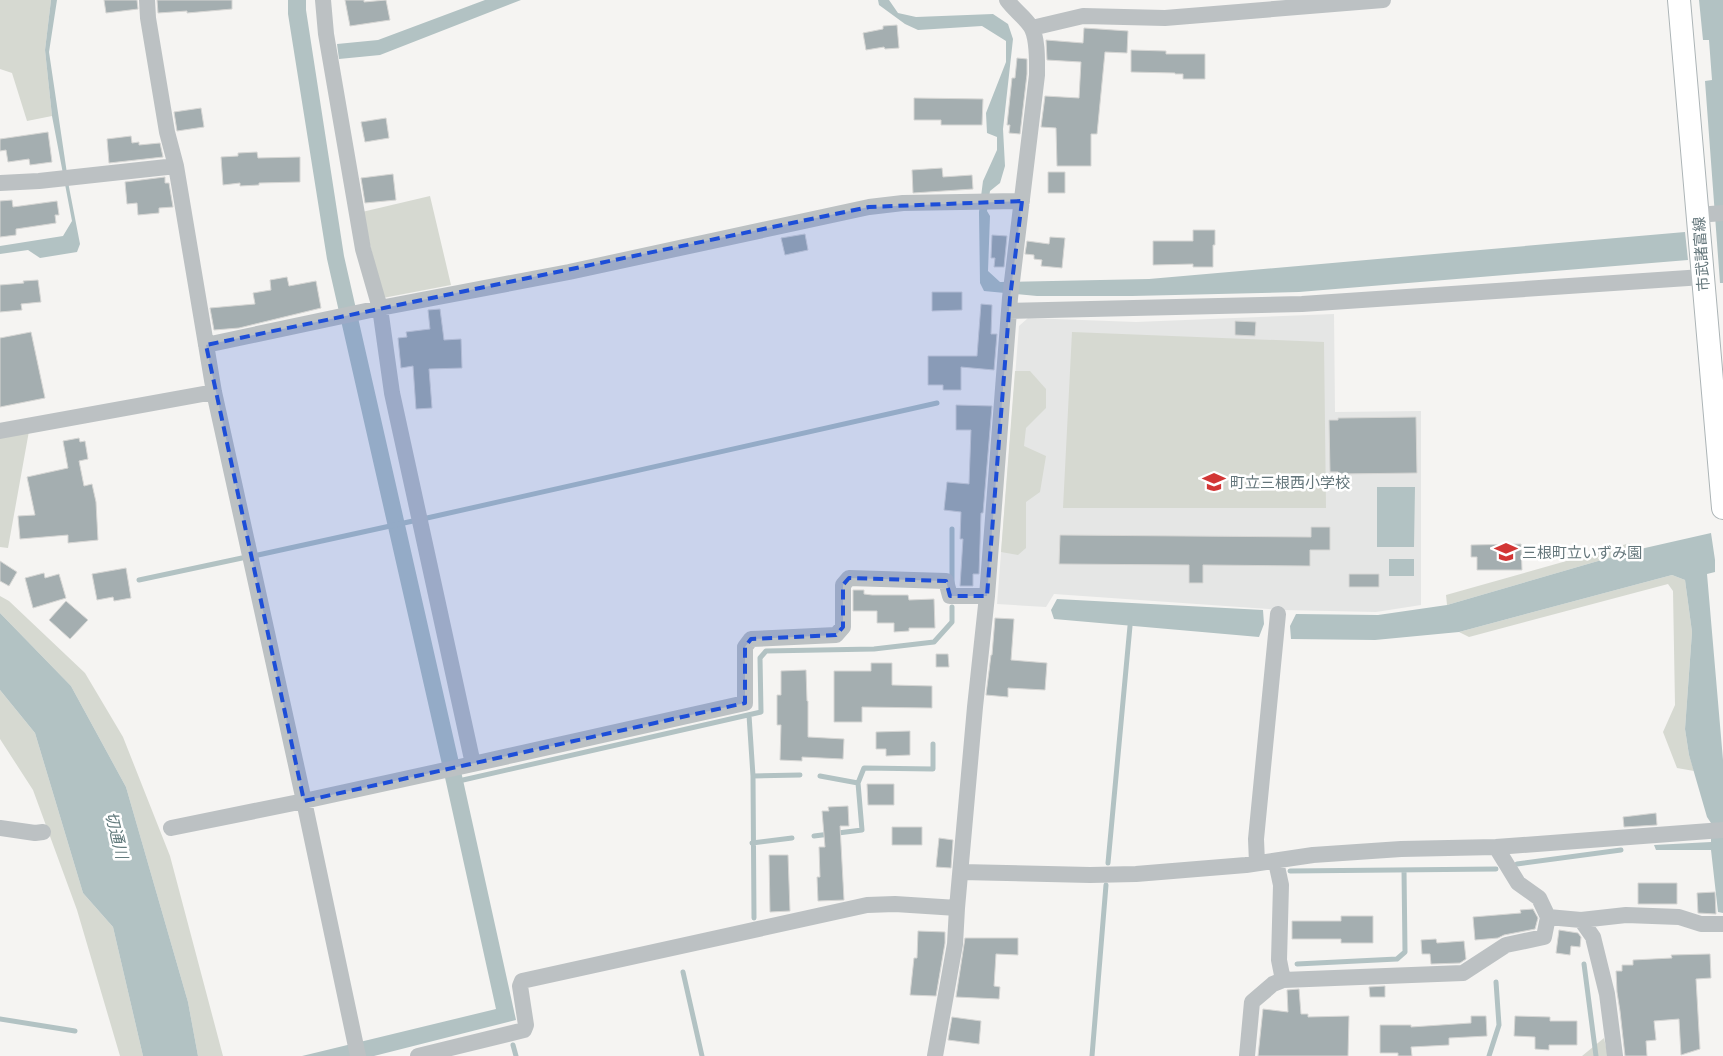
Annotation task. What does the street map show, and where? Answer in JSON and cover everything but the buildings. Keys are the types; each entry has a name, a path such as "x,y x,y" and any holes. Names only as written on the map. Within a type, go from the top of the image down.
{"main road":[{"name":"市武諸富線","path":"1679,0 1710,214 1703,277 1723,508"}],"street":[{"path":"147,0 148,18 167,132 176,166 214,392 358,1056"},
{"path":"322,0 326,34 363,250 380,308 392,393 468,765"},
{"path":"935,1056 956,944 957,908 987,596 1009,304 1037,75 1036,46 1032,28 1007,0"},
{"path":"1032,28 1083,16 1165,18 1382,0"},
{"path":"0,183 176,166"},
{"path":"206,345 380,308 579,270 869,207 903,203 1022,201"},
{"path":"1009,304 1302,304 1703,277"},
{"path":"0,431 214,392"},
{"path":"171,828 304,801 745,703 745,646 751,639 836,635 843,627 844,585 849,578 946,580 950,596 987,596"},
{"path":"1257,863 1256,839 1278,614"},
{"path":"0,828 35,833 43,832"},
{"path":"961,872 1090,875 1136,874 1276,862 1313,855 1400,849 1496,847 1723,830"},
{"path":"1247,1056 1252,1002 1273,984 1283,980 1463,973 1506,945 1544,937 1548,917 1539,898 1518,883 1496,847"},
{"path":"1276,862 1281,885 1279,960 1283,980"},
{"path":"418,1056 455,1052 524,1030 526,1025 520,986 522,981 867,905 895,904 957,908"},
{"path":"1548,917 1581,920 1626,915 1680,917 1701,924 1722,924"},
{"path":"1581,920 1592,937 1607,994 1615,1056"}],"highlighted area":[{"path":"1022,201 1010,298 987,596 950,596 946,581 849,578 843,585 843,627 836,635 751,639 745,647 745,703 304,801 206,345 869,207"}],"shaded area":[{"path":"0,0 51,0 45,50 52,116 27,121 12,73 0,69"},
{"path":"430,196 451,285 383,298 362,212"},
{"name":"町立三根西小学校","path":"1334,314 1335,412 1421,411 1421,605 1376,612 1283,610 1054,594 1046,607 997,604 1019,326 1028,318 1136,322"},
{"path":"1072,332 1324,342 1326,508 1063,508"},
{"path":"1015,371 1030,371 1046,389 1046,408 1026,428 1024,446 1046,456 1040,492 1026,502 1026,548 1018,555 1001,552"},
{"path":"29,431 8,548 0,547 0,436"},
{"path":"1630,543 1636,550 1447,605 1446,595"},
{"path":"1672,575 1685,580 1692,632 1685,729 1689,755 1694,771 1677,768 1663,732 1675,705 1673,591 1668,584 1469,637 1459,632"},
{"path":"0,596 9,601 85,673 123,737 170,856 223,1056 198,1056 188,1002 126,787 71,686 0,613"},
{"path":"0,690 35,733 83,893 113,927 143,1056 120,1056 77,910 33,790 0,739"},
{"path":"1604,1038 1608,1056 1582,1056"}],"water":[{"path":"51,0 57,0 49,52 69,187 80,244 77,252 40,258 28,250 0,254 0,246 63,236 72,221 52,116 45,50"},
{"path":"288,0 306,0 344,256 516,1020 374,1056 302,1056 496,1009 327,259 288,14"},
{"path":"485,0 521,0 380,55 339,59 337,44 378,40"},
{"path":"878,0 889,0 898,13 916,17 993,14 1008,24 1013,39 1003,129 1005,166 1000,183 990,191 987,211 990,216 988,271 1000,282 1149,279 1685,232 1688,260 1299,292 1037,296 984,291 980,283 979,212 983,181 997,150 997,137 987,133 986,113 1006,62 1006,41 982,26 918,30 905,24 879,5"},
{"path":"1699,0 1723,0 1723,283 1720,283 1705,81 1712,80 1709,40 1703,40"},
{"path":"1377,487 1415,487 1414,547 1377,547"},
{"path":"1711,533 1715,572 1707,574 1723,760 1723,913 1718,912 1711,850 1656,850 1654,845 1711,842 1711,823 1707,817 1689,755 1685,729 1692,632 1685,580 1672,575 1459,632 1375,640 1291,639 1290,626 1296,614 1378,615 1447,605 1636,550"},
{"path":"1389,559 1414,559 1414,576 1389,576"},
{"path":"1057,599 1263,610 1264,624 1259,637 1054,619 1051,610"},
{"name":"切通川","path":"0,613 71,686 126,787 188,1002 198,1056 143,1056 113,927 83,893 35,733 0,690"}],"waterway":[{"path":"427,518 937,403"},
{"path":"258,555 413,521"},
{"path":"952,529 952,583"},
{"path":"139,580 242,558"},
{"path":"463,780 761,712 760,658 766,651 874,649 934,642 952,622 952,607"},
{"path":"1108,863 1130,626"},
{"path":"749,715 753,776 754,918"},
{"path":"814,836 862,830 858,783 864,768 933,769 933,744"},
{"path":"753,776 800,775"},
{"path":"820,776 858,783"},
{"path":"752,843 792,838"},
{"path":"1517,864 1621,850"},
{"path":"1290,871 1496,869"},
{"path":"1297,964 1397,959 1405,952 1404,870"},
{"path":"1092,1056 1106,885"},
{"path":"1584,964 1596,1056"},
{"path":"683,972 702,1056"},
{"path":"1489,1056 1499,1025 1496,982"},
{"path":"0,1019 75,1031"},
{"path":"513,1045 516,1056"}],"place":[{"name":"町立三根西小学校","path":"1214,482"},
{"name":"三根町立いずみ園","path":"1506,552"}]}
